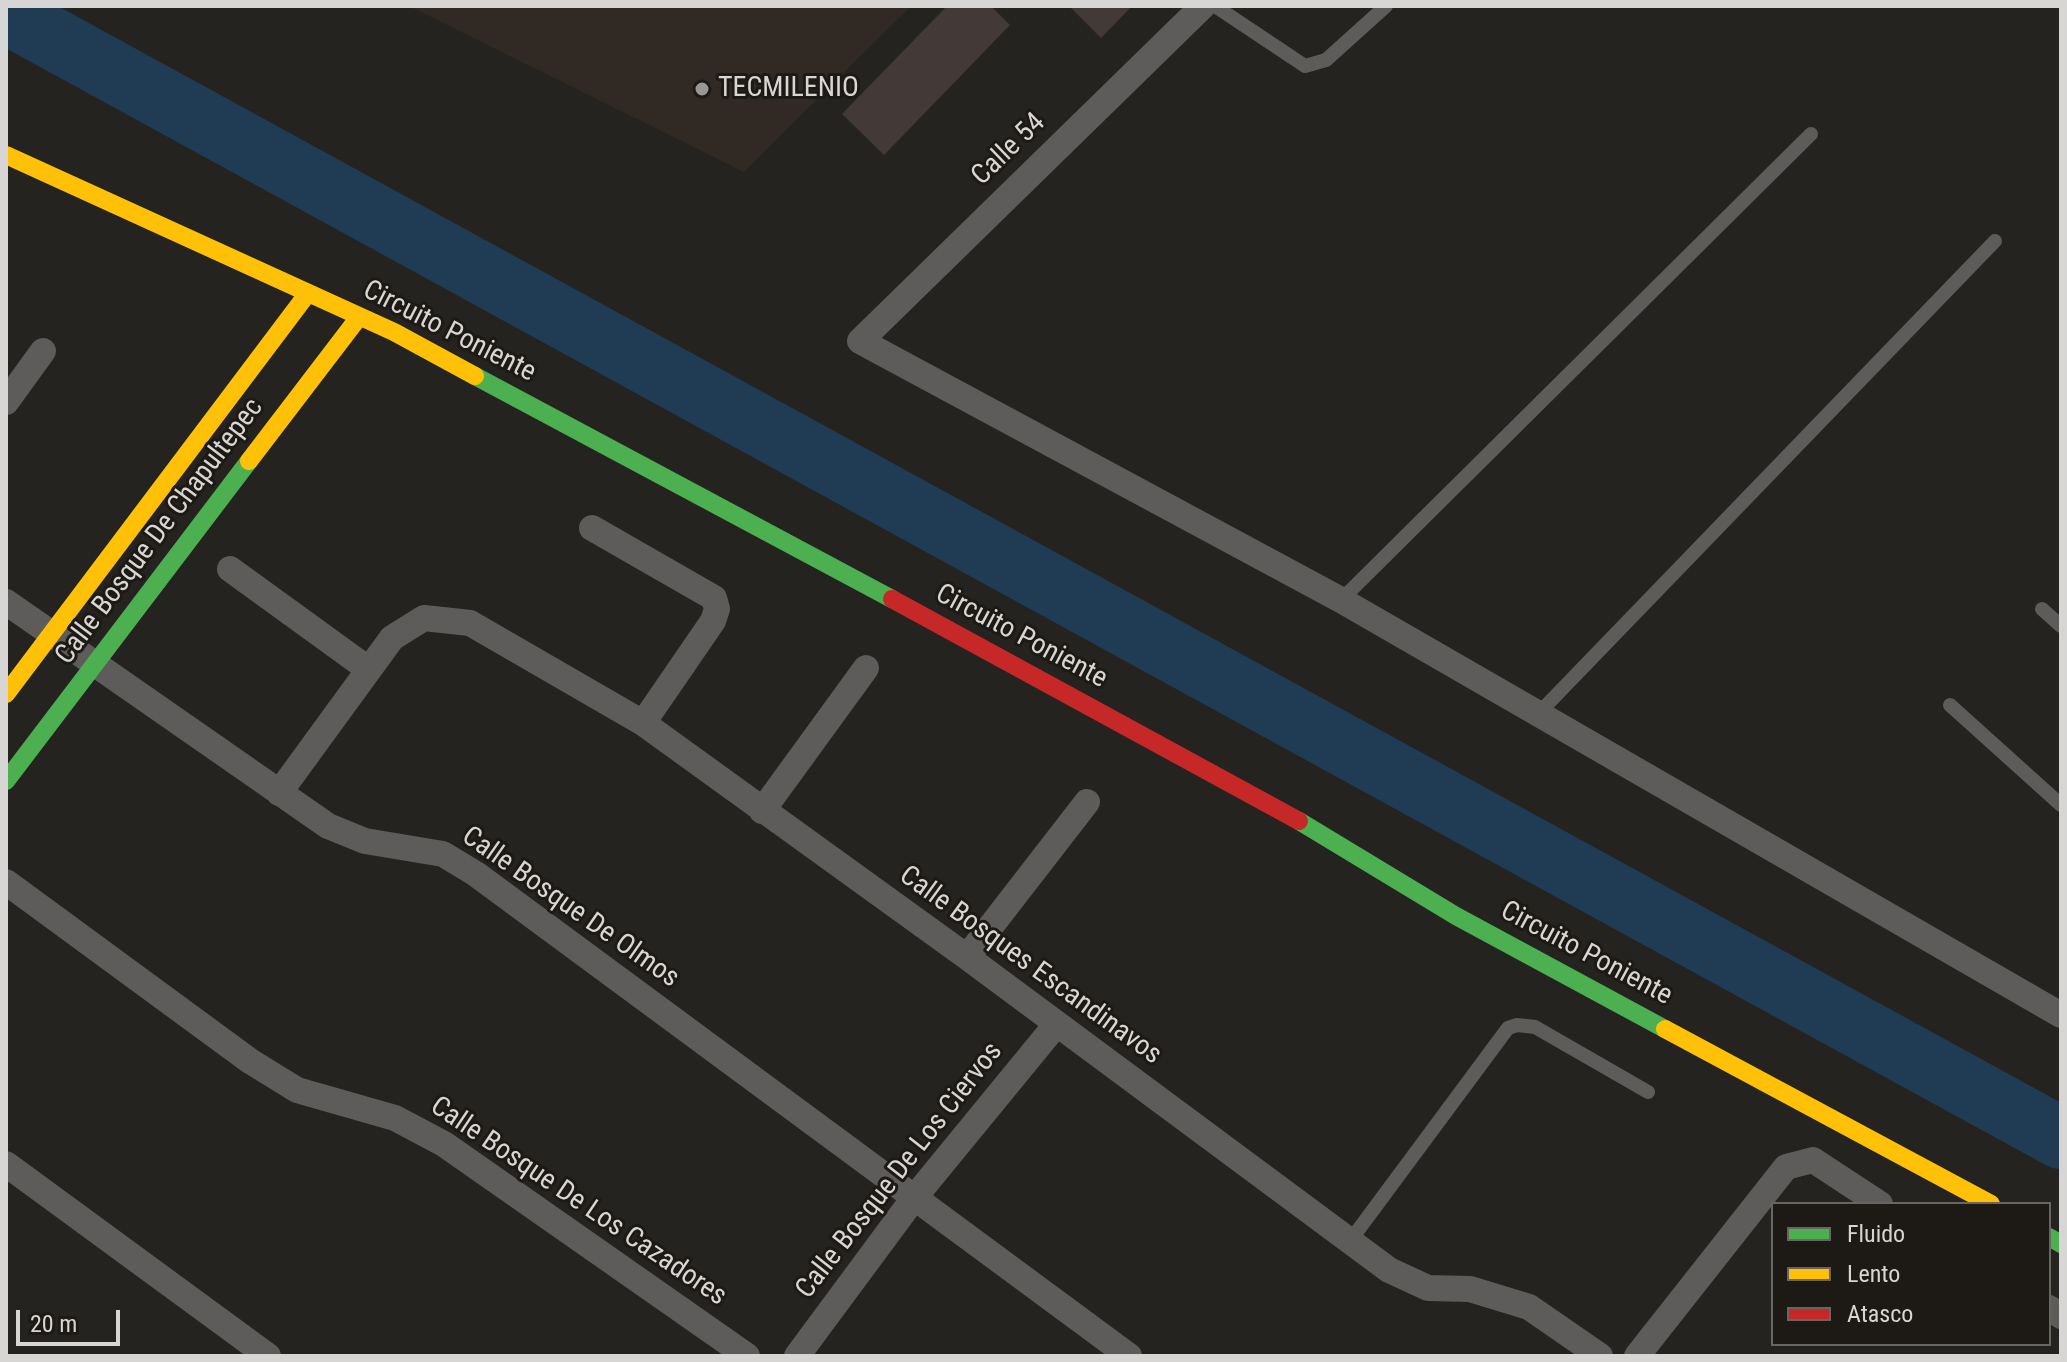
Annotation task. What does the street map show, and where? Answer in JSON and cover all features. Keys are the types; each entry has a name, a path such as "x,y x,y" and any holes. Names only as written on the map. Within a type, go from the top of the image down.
{"street":[{"name":"Calle 54","path":"1203,6 860,341 1341,600"},
{"name":"Circuito Poniente","path":"6,155 359,317 1093,706 1280,810 1456,916 1987,1202"},
{"name":"Calle Bosque De Chapultepec","path":"6,694 308,293"},
{"name":"Calle Bosque De Chapultepec","path":"6,781 359,317"},
{"path":"6,402 43,351"},
{"path":"592,528 714,598 717,609 713,621 643,723"},
{"path":"230,569 368,669 279,793"},
{"path":"1341,600 2061,1015"},
{"name":"Calle Bosque De Olmos","path":"6,602 328,826 365,841 443,854 476,874 1129,1356"},
{"name":"Calle Bosques Escandinavos","path":"368,669 392,638 424,618 470,623 643,723 967,957 1055,1026 1389,1270 1428,1288 1470,1289 1529,1307 1600,1356"},
{"path":"762,811 866,668"},
{"path":"967,957 1087,802"},
{"name":"Calle Bosque De Los Cazadores","path":"6,882 250,1061 297,1090 395,1118 444,1144 747,1356"},
{"name":"Calle Bosque De Los Ciervos","path":"797,1356 914,1198 1055,1026"},
{"path":"1637,1356 1786,1167 1813,1160 1877,1202"},
{"path":"6,1164 268,1356"}],"lane":[{"path":"1215,6 1305,66 1326,60 1386,6"},
{"path":"1341,600 1811,134"},
{"path":"1538,714 1995,241"},
{"path":"2042,609 2061,626"},
{"path":"1950,705 2061,805"},
{"path":"1350,1241 1508,1028 1517,1025 1535,1027 1648,1092"}],"shaded area":[{"name":"TECMILENIO","path":"409,6 911,6 744,172"}],"building":[{"path":"947,6 991,6 1010,25 884,155 842,114"},
{"path":"1069,6 1132,6 1101,38"}],"waterway":[{"path":"6,13 2061,1138"}],"traffic: fast":[{"path":"475,376 892,599"},
{"path":"6,781 249,461"},
{"path":"1299,821 1456,916 1665,1029"},
{"path":"2051,1238 2061,1244"}],"traffic: slow":[{"path":"6,155 394,332 475,376"},
{"path":"6,694 308,293"},
{"path":"249,461 359,317"},
{"path":"1665,1029 1987,1202"}],"traffic: jam":[{"path":"892,599 1299,821"}],"place":[{"name":"TECMILENIO","path":"702,89"}]}
